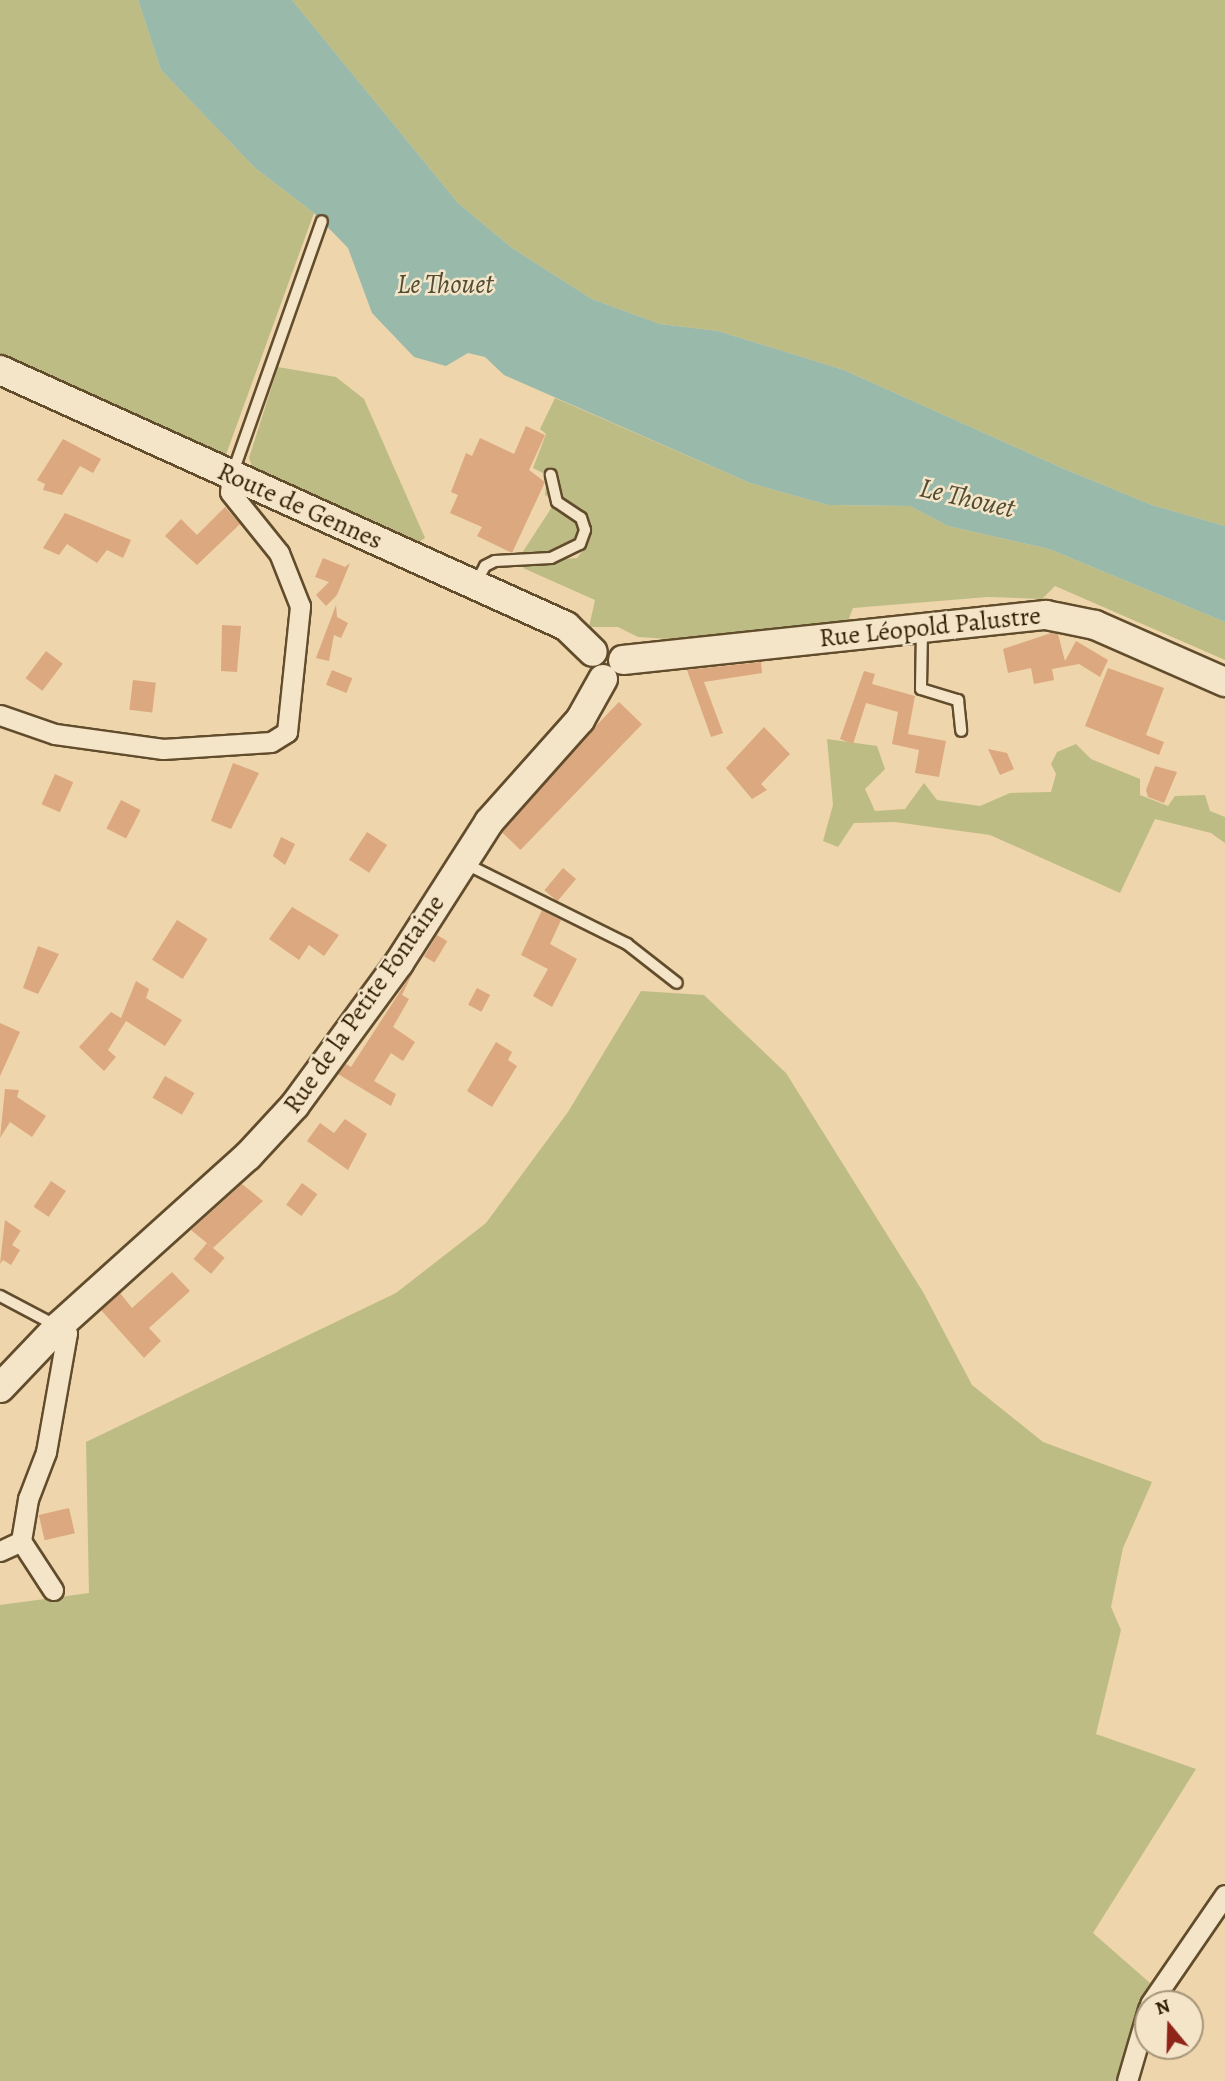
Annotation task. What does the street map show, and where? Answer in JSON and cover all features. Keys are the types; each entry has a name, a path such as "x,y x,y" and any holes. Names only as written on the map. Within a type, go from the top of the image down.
{"main road":[{"name":"Route de Gennes","path":"0,370 566,626 593,652 590,668 603,679"},
{"name":"Rue Léopold Palustre","path":"623,660 922,627 1071,617 1225,682"},
{"path":"593,652 613,647 623,660 618,675 603,679"},
{"name":"Rue de la Petite Fontaine","path":"0,1388 59,1326 248,1156 295,1105 399,963 489,822 580,720 603,679"}],"street":[{"path":"0,715 55,734 163,750 271,742 287,732 300,606 279,553 230,492 232,476"},
{"path":"53,1590 26,1557 22,1541 28,1499 46,1452 67,1333 59,1326"},
{"path":"0,1551 22,1541"},
{"path":"1161,1990 1225,1895"},
{"path":"1127,2081 1134,2057"}],"lane":[{"path":"232,476 322,221"},
{"path":"476,584 485,566 495,561 551,558 580,544 585,530 581,518 557,502 551,475"},
{"path":"922,627 920,689 958,701 961,731"},
{"path":"462,862 627,944 677,983"},
{"path":"0,1296 59,1326"}],"shaded area":[{"path":"0,0 138,0 161,70 255,168 314,213 224,460 0,361"},
{"path":"292,0 1225,0 1225,526 1152,505 1062,468 844,370 718,331 660,324 592,299 512,248 458,203"},
{"path":"278,367 336,377 364,399 425,538 416,544 253,468 249,458"},
{"path":"555,398 750,483 828,505 910,506 948,526 1049,549 1225,622 1225,660 1055,586 1042,599 988,597 853,608 848,621 668,639 638,637 618,627 589,627 595,600 523,568 528,562 577,558 587,545 586,519 545,495 547,475 533,468 546,434 540,429"},
{"path":"552,507 577,523 577,541 555,552 522,553"},
{"path":"827,739 877,746 885,769 865,789 875,811 905,809 924,783 937,800 980,806 1010,793 1051,792 1056,774 1051,764 1057,752 1076,744 1091,759 1140,779 1140,795 1168,806 1175,796 1205,795 1210,811 1225,817 1225,843 1211,833 1155,819 1120,893 990,835 895,822 854,823 838,847 823,841 833,805"},
{"path":"641,991 704,995 786,1073 923,1292 972,1385 1043,1442 1152,1482 1123,1548 1111,1607 1121,1630 1096,1734 1196,1769 1093,1933 1150,1983 1148,1990 1134,1990 1134,2034 1119,2081 0,2081 0,1605 89,1593 86,1442 396,1293 486,1223 568,1112"}],"water":[{"name":"Le Thouet","path":"138,0 292,0 458,203 512,248 592,299 660,324 718,331 844,370 1062,468 1152,505 1225,526 1225,622 1049,549 948,526 910,506 828,505 750,483 504,375 485,357 468,353 446,366 414,357 372,313 348,248 314,213 255,168 161,70"}],"building":[{"path":"526,426 545,435 529,470 545,482 512,553 477,536 482,527 450,513 458,495 451,492 466,453 472,456 480,438 514,454"},
{"path":"63,439 101,459 93,473 80,466 62,495 43,490 45,484 37,480"},
{"path":"225,507 240,524 197,565 165,536 181,519 197,535"},
{"path":"65,513 131,540 123,558 107,550 97,563 67,544 59,555 43,548"},
{"path":"323,558 345,567 350,563 337,595 326,606 316,595 329,582 315,577"},
{"path":"336,605 337,617 348,623 341,638 334,635 329,661 316,658"},
{"path":"222,625 241,626 237,672 221,671"},
{"path":"1051,633 1058,634 1065,661 1076,641 1108,660 1100,677 1079,664 1052,669 1054,680 1034,684 1031,668 1008,673 1003,649"},
{"path":"46,651 63,664 42,691 26,678"},
{"path":"761,662 762,673 704,682 723,733 711,737 687,670"},
{"path":"1108,668 1164,688 1146,735 1164,742 1159,755 1085,726"},
{"path":"332,670 352,678 346,693 326,685"},
{"path":"864,671 875,674 872,684 915,696 908,734 946,741 939,777 915,773 919,750 892,744 898,712 866,703 853,744 840,739"},
{"path":"133,680 156,683 152,713 129,710"},
{"path":"619,702 642,724 520,850 497,828"},
{"path":"764,727 790,754 761,784 767,790 752,799 726,768"},
{"path":"988,749 1007,753 1014,769 1000,775"},
{"path":"233,763 259,773 231,829 211,821"},
{"path":"1155,766 1177,772 1164,803 1148,797 1146,790"},
{"path":"55,774 73,782 60,812 42,804"},
{"path":"121,800 141,810 126,838 106,829"},
{"path":"367,832 387,845 369,873 349,860"},
{"path":"281,837 295,844 285,865 273,856"},
{"path":"563,868 576,879 557,901 544,890"},
{"path":"292,907 339,935 324,956 309,945 299,960 269,939"},
{"path":"542,910 561,920 550,944 577,959 552,1007 533,996 548,969 521,955"},
{"path":"177,920 208,939 183,979 152,960"},
{"path":"437,935 447,941 434,963 424,956"},
{"path":"38,946 59,954 38,994 23,988"},
{"path":"414,970 402,995 409,999 393,1027 415,1042 403,1061 391,1053 374,1081 396,1094 391,1106 338,1074 346,1064 351,1067"},
{"path":"136,981 149,989 146,998 182,1020 165,1046 126,1021 108,1050 116,1057 104,1071 79,1047 111,1012 121,1018"},
{"path":"477,988 490,995 481,1012 468,1005"},
{"path":"0,1023 20,1032 0,1076"},
{"path":"496,1042 512,1052 508,1060 517,1066 492,1107 467,1091"},
{"path":"165,1076 194,1093 182,1115 152,1098"},
{"path":"5,1089 19,1090 17,1097 46,1116 32,1137 10,1122 0,1138"},
{"path":"345,1119 367,1134 348,1170 307,1141 320,1123 334,1133"},
{"path":"51,1181 66,1191 49,1217 34,1207"},
{"path":"302,1183 317,1194 302,1216 286,1205"},
{"path":"242,1184 263,1201 213,1248 191,1230"},
{"path":"5,1220 21,1231 12,1245 20,1250 11,1265 3,1260 0,1264"},
{"path":"207,1243 225,1258 211,1274 194,1259"},
{"path":"172,1272 190,1291 149,1328 161,1341 144,1358 101,1310 120,1293 132,1308"},
{"path":"69,1508 75,1533 45,1540 39,1515"}]}
